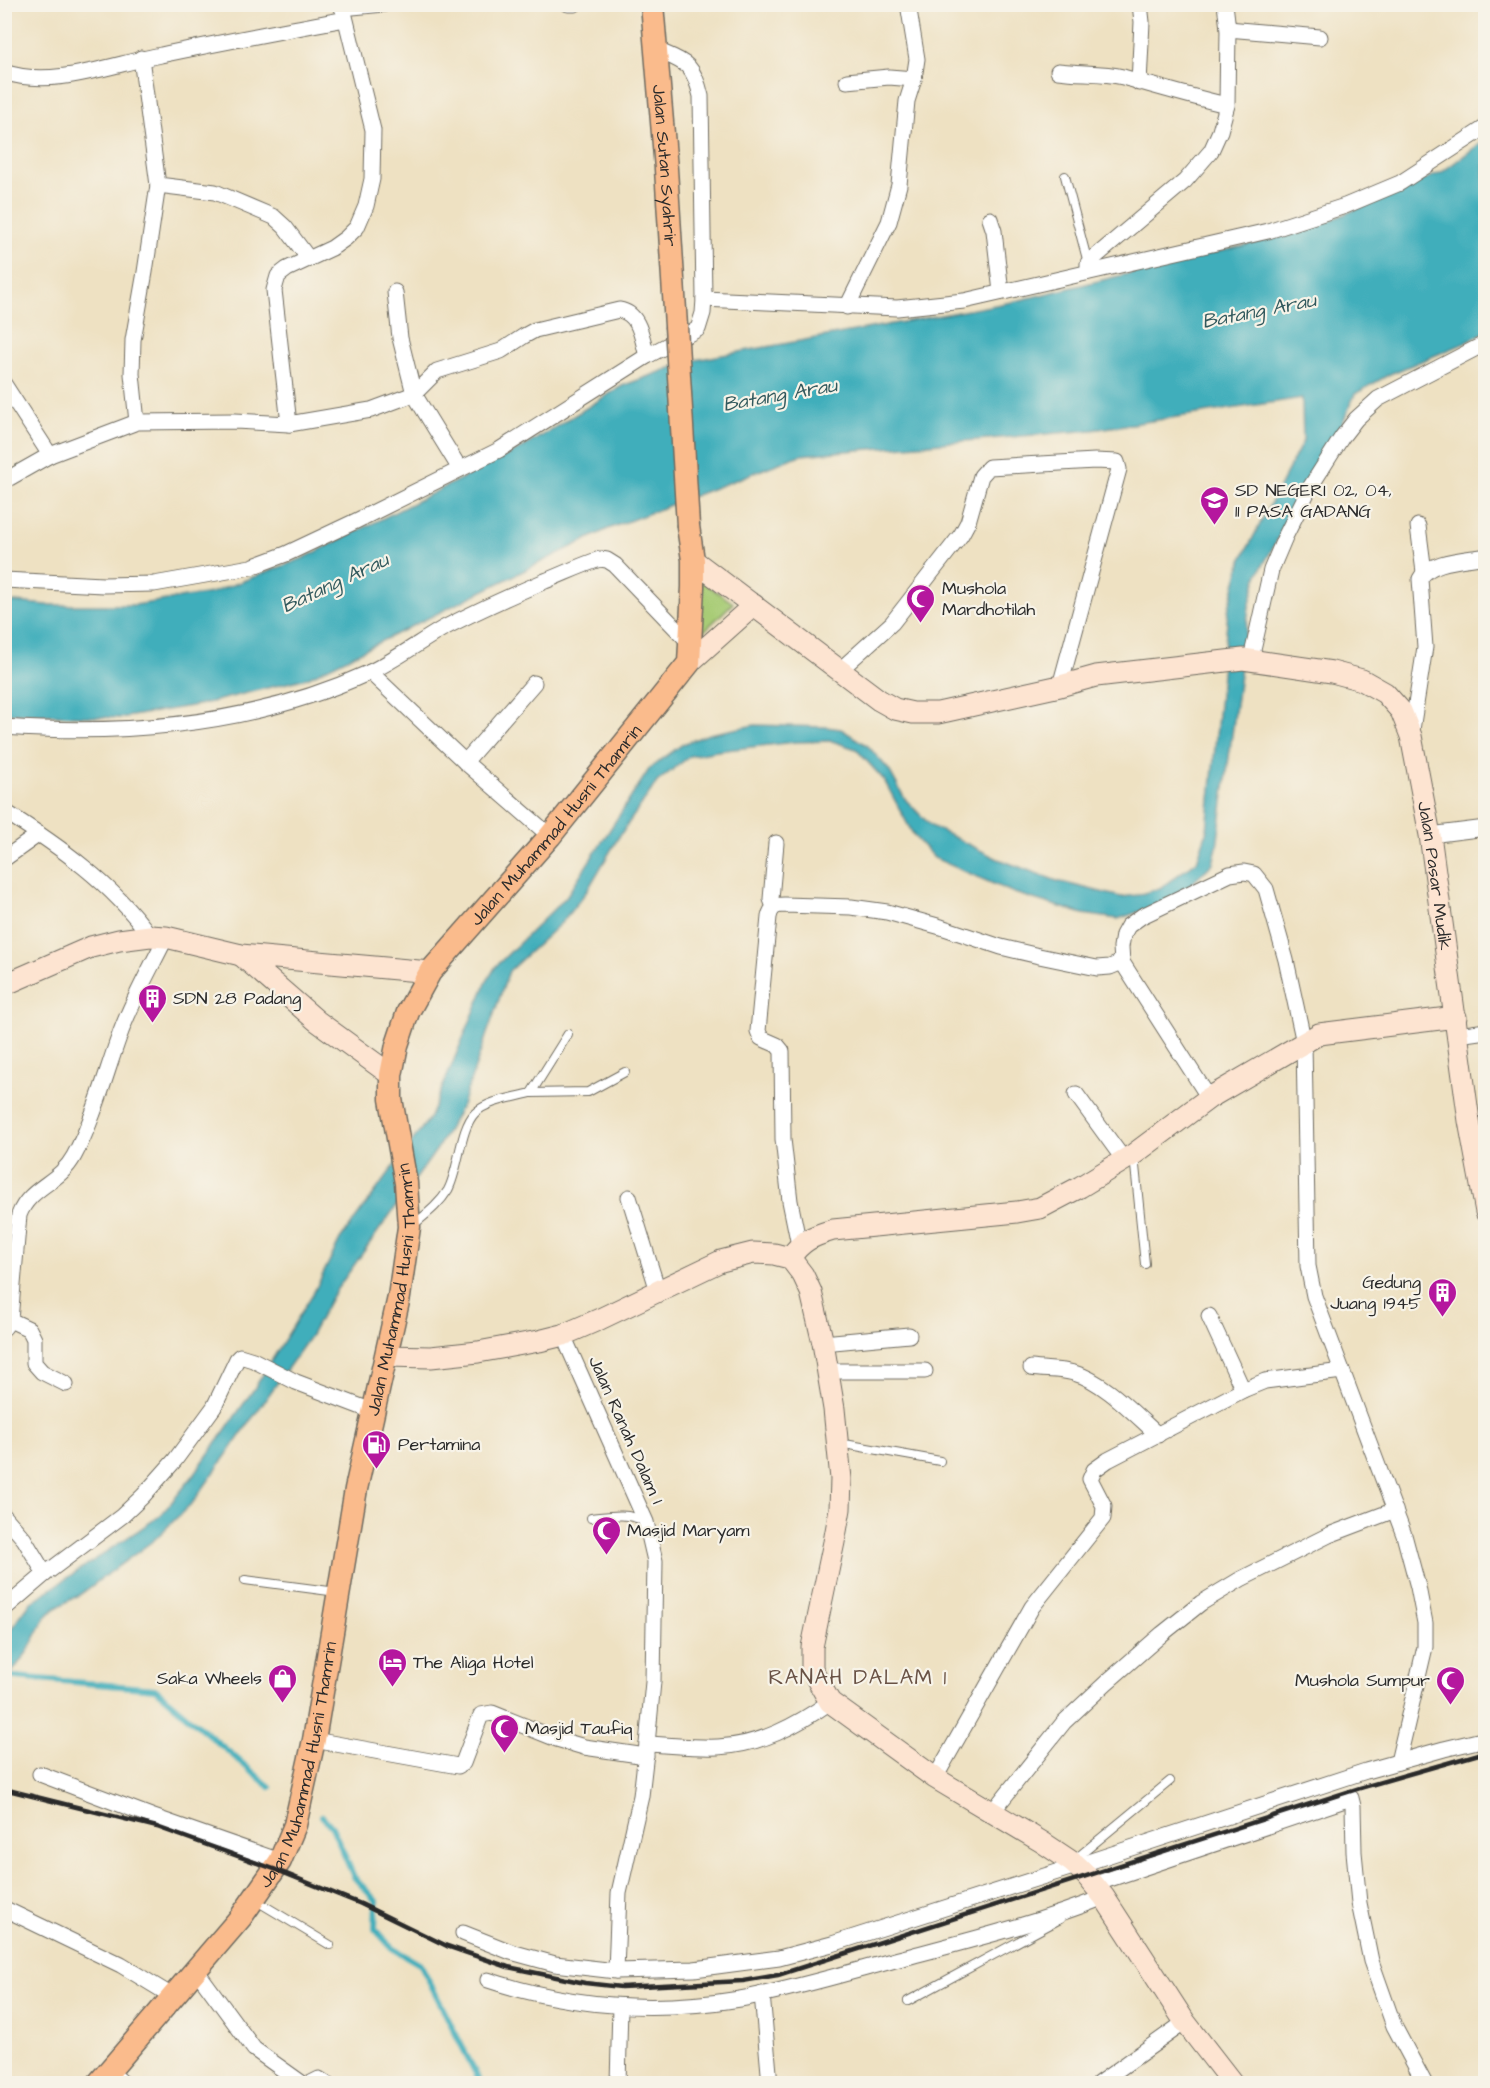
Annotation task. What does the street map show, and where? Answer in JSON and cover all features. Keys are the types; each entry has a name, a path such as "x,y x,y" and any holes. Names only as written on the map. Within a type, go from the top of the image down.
{"main road":[{"name":"Jalan Sutan Syahrir","path":"652,4 657,50 688,526 693,560"},
{"path":"690,653 693,560"},
{"name":"Jalan Muhammad Husni Thamrin","path":"110,2079 172,1996 196,1971 254,1900 280,1861 296,1825 314,1740 356,1489 399,1297 409,1227 406,1183 391,1099 391,1075 397,1045 408,1012 430,972 550,836 690,653"}],"street":[{"path":"4,72 19,77 47,78 79,75 343,10 384,4"},
{"path":"568,4 575,4"},
{"path":"848,307 893,211 899,185 907,101 917,59 908,4"},
{"path":"1139,83 1142,22 1140,4"},
{"path":"1088,268 1185,181 1211,151 1220,131 1227,105 1225,4"},
{"path":"289,423 274,290 278,276 287,269 332,248 357,227 366,206 372,179 373,130 343,10"},
{"path":"1227,29 1320,37"},
{"path":"4,580 103,585 154,584 251,567 286,554 357,521 460,469 520,437 647,356 698,329 704,299 700,96 696,79 687,64 657,50"},
{"path":"137,422 131,358 158,185 141,58"},
{"path":"1058,71 1123,77 1227,105"},
{"path":"847,81 889,77 914,79"},
{"path":"704,299 897,308 964,301 1088,268 1268,231 1345,206 1400,183 1485,127"},
{"path":"158,185 215,192 274,217 285,227 309,259"},
{"path":"990,219 994,231 1001,292"},
{"path":"395,292 400,339 414,394 460,469"},
{"path":"4,481 50,455 137,422 289,423 371,410 414,394 437,371 501,351 524,336 543,328 619,310 631,314 636,322 647,356"},
{"path":"1247,659 1271,570 1309,489 1341,437 1356,419 1378,399 1485,343"},
{"path":"4,384 50,455"},
{"path":"840,670 892,623 961,535 968,522 981,476 989,467 1117,462 1119,469 1060,686"},
{"path":"1418,526 1424,572"},
{"path":"1411,736 1425,647 1425,625 1419,591 1420,579 1424,572 1433,566 1485,556"},
{"path":"4,728 101,731 152,728 201,722 288,702 370,672 442,629 488,605 600,560 607,560 615,565 690,653 754,605"},
{"name":"Jalan Pasar Mudik","path":"693,560 879,700 895,709 914,713 939,713 1096,676 1191,663 1247,659 1332,672 1362,680 1385,693 1401,711 1411,736 1430,834 1469,1121 1485,1212"},
{"path":"370,672 465,762 550,836"},
{"path":"465,762 534,683"},
{"path":"4,811 63,849 158,937"},
{"path":"1430,834 1485,828"},
{"path":"4,859 39,834"},
{"path":"774,907 771,899 776,843"},
{"path":"1209,1098 1122,962 1124,935 1134,920 1230,874 1254,873 1268,895 1286,960 1304,1043 1308,1266 1314,1296 1395,1510 1418,1587 1425,1623 1425,1641 1398,1762"},
{"path":"1122,962 1110,967 1097,968 1039,956 1000,947 887,912 784,905 774,907 771,911 758,1031 761,1038 777,1045 782,1051 783,1138 795,1252 811,1292 829,1371 841,1479 840,1509 812,1647 812,1668 830,1702 934,1778 993,1811 1074,1864 1099,1890 1185,2022 1233,2084"},
{"path":"66,1384 42,1372 34,1363 34,1339 29,1329 7,1324 20,1215 24,1204 32,1195 67,1168 76,1153 158,937"},
{"path":"4,985 91,947 119,940 158,937 241,956 430,972"},
{"path":"241,956 317,1021 391,1075"},
{"path":"386,1356 431,1357 478,1352 563,1335 721,1261 753,1253 795,1252 814,1235 833,1230 1040,1208 1129,1157 1209,1098 1319,1034 1457,1026 1485,1031"},
{"path":"1077,1094 1129,1157"},
{"path":"629,1197 658,1291"},
{"path":"1209,1316 1243,1390"},
{"name":"Jalan Ranah Dalam 1","path":"563,1335 646,1522 655,1561 653,1682 647,1750 641,1796 619,1893 616,1971"},
{"path":"823,1343 909,1335"},
{"path":"4,1609 45,1574 122,1516 143,1496 175,1460 214,1407 238,1358 243,1356 296,1382 372,1411"},
{"path":"1031,1368 1072,1372 1083,1376 1104,1389 1158,1435"},
{"path":"829,1371 925,1371"},
{"path":"934,1778 1032,1607 1103,1518 1104,1506 1091,1483 1091,1473 1108,1460 1243,1390 1265,1382 1342,1371"},
{"path":"993,1811 1064,1722 1162,1634 1201,1604 1241,1579 1329,1535 1395,1510"},
{"path":"4,1516 24,1539 45,1574"},
{"path":"314,1740 458,1766 463,1763 481,1715 492,1713 557,1739 584,1747 647,1750 718,1747 776,1734 830,1702"},
{"path":"463,1933 511,1952 555,1964 616,1971 694,1969 779,1958 832,1944 1355,1774 1485,1739"},
{"path":"40,1774 130,1809 280,1861"},
{"path":"488,1980 525,1992 558,1999 620,2007 686,2005 762,1994 984,1936 1077,1908 1099,1890 1350,1798 1353,1806 1354,1852 1359,1903 1371,1961 1394,2026 1425,2084"},
{"path":"5,1909 121,1965 172,1996"},
{"path":"196,1971 254,2049 262,2057 303,2084"},
{"path":"762,1994 770,2084"},
{"path":"618,2084 620,2007"},
{"path":"1098,2084 1185,2022"},
{"path":"309,2084 319,2079 327,2084"}],"lane":[{"path":"1065,176 1088,268"},
{"path":"531,1093 568,1034"},
{"path":"409,1227 436,1206 447,1191 454,1175 468,1123 475,1113 485,1106 531,1093 588,1092 625,1072"},
{"path":"1129,1157 1145,1264"},
{"path":"838,1443 940,1461"},
{"path":"591,1518 620,1514 633,1516 646,1522"},
{"path":"245,1580 339,1592"},
{"path":"1074,1864 1170,1780"},
{"path":"254,1900 330,1945"},
{"path":"908,2001 1077,1908"}],"green space":[{"path":"700,580 733,603 698,637"}],"water":[{"name":"Batang Arau","path":"1485,140 1485,332 1465,343 1390,374 1355,394 1340,429 1258,574 1249,607 1213,863 1182,893 1150,908 1118,919 1083,914 1014,893 934,858 914,836 884,780 856,749 832,741 795,742 690,756 657,782 618,838 587,891 562,922 509,971 462,1105 437,1149 332,1296 311,1335 194,1501 154,1540 82,1593 54,1609 45,1618 28,1651 5,1681 5,1637 30,1603 161,1515 193,1476 254,1389 314,1292 340,1240 430,1117 487,981 496,966 566,897 650,768 683,744 709,734 755,725 841,729 868,746 889,770 905,799 931,826 998,859 1057,881 1121,897 1138,895 1160,888 1197,861 1207,831 1228,611 1242,559 1303,441 1302,398 1092,430 800,455 608,529 307,678 203,704 120,718 5,713 5,601 47,605 135,605 211,593 304,558 520,449 622,386 690,361 1012,302 1308,230 1442,172"}],"waterway":[{"path":"4,1676 155,1689 270,1787"},
{"path":"322,1816 332,1827 354,1877 376,1901 375,1929 392,1948 421,1965 481,2084"}],"railway":[{"path":"4,1789 157,1827 274,1869 361,1904 447,1946 508,1967 585,1983 621,1987 743,1981 778,1975 1360,1788 1486,1752"}],"place":[{"name":"SD NEGERI 02, 04, 11 PASA GADANG","path":"1214,526"},
{"name":"Mushola Mardhotilah","path":"921,624"},
{"name":"SDN 28 Padang","path":"152,1024"},
{"name":"Gedung Juang 1945","path":"1442,1318"},
{"name":"Pertamina","path":"377,1470"},
{"name":"Masjid Maryam","path":"606,1556"},
{"name":"The Aliga Hotel","path":"392,1688"},
{"name":"Saka Wheels","path":"283,1704"},
{"name":"Mushola Sumpur","path":"1451,1706"},
{"name":"Masjid Taufiq","path":"504,1754"}],"district":[{"name":"RANAH DALAM 1","path":"858,1677"}]}
